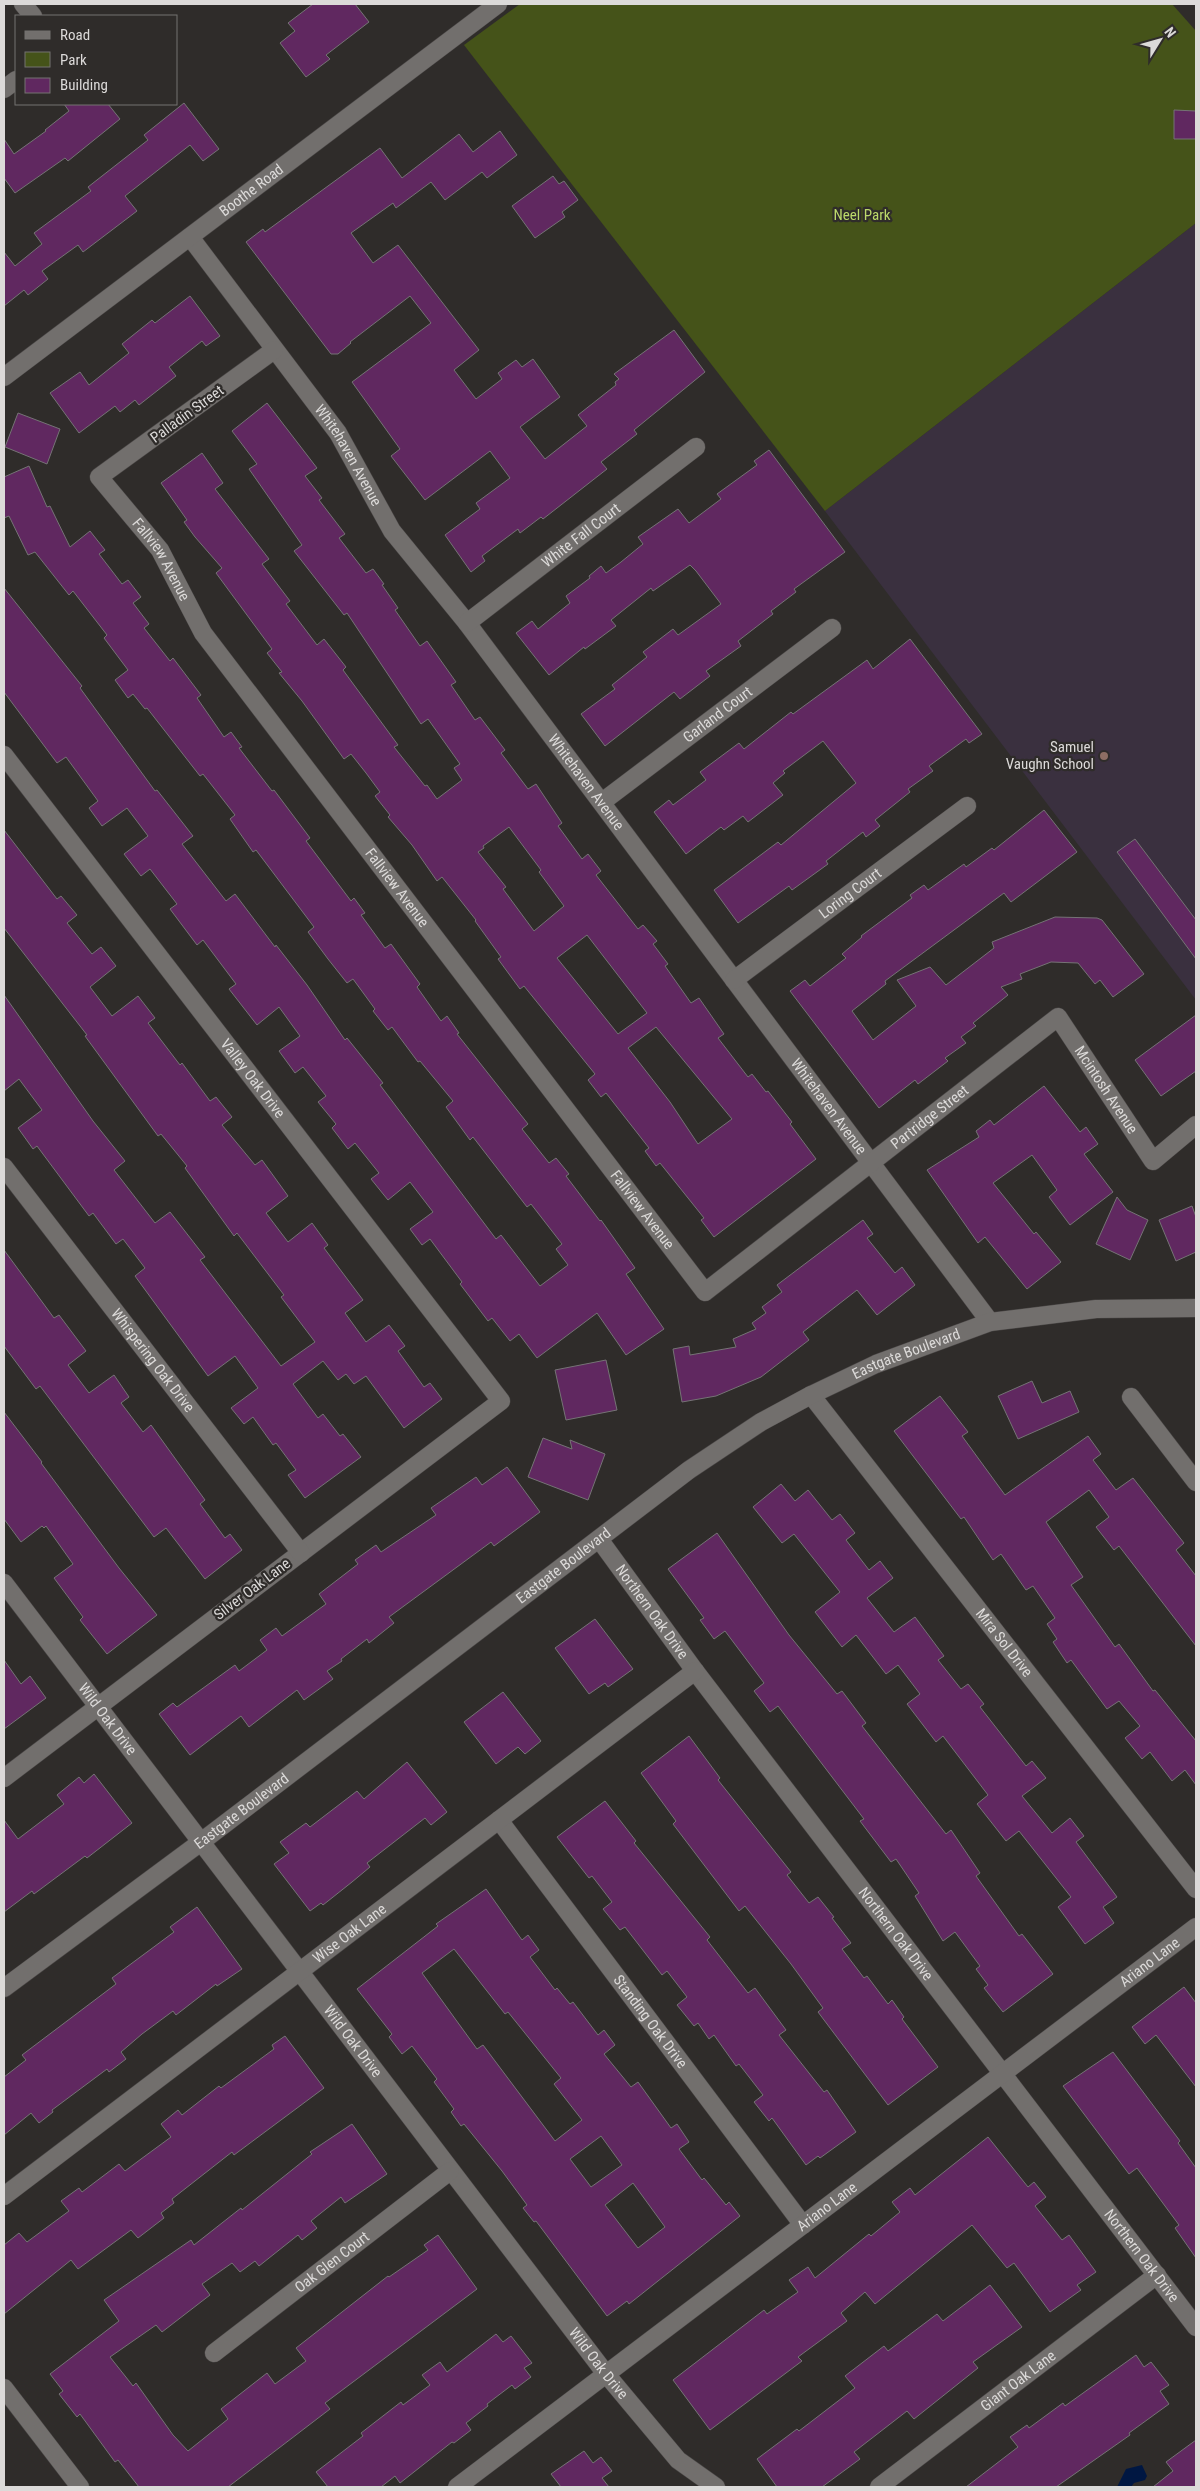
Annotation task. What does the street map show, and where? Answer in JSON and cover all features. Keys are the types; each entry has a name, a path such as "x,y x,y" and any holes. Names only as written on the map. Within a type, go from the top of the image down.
{"street":[{"path":"23,4 32,15"},
{"name":"Boothe Road","path":"6,371 190,237 498,4"},
{"path":"4,90 15,81"},
{"name":"Whitehaven Avenue","path":"190,237 338,433 392,531 467,623 990,1322"},
{"name":"Palladin Street","path":"99,478 274,350"},
{"name":"White Fall Court","path":"467,623 696,447"},
{"name":"Fallview Avenue","path":"99,478 160,550 203,633 705,1292"},
{"name":"Garland Court","path":"602,802 832,628"},
{"name":"Valley Oak Drive","path":"4,755 501,1401"},
{"name":"Loring Court","path":"734,980 967,806"},
{"name":"Partridge Street","path":"705,1292 1058,1017"},
{"name":"Mcintosh Avenue","path":"1058,1017 1153,1161 1196,1125"},
{"name":"Whispering Oak Drive","path":"4,1167 301,1553"},
{"name":"Eastgate Boulevard","path":"4,1988 201,1842 717,1450 761,1422 811,1395 876,1364 990,1322 1096,1309 1196,1308"},
{"name":"Mira Sol Drive","path":"811,1395 1196,1889"},
{"path":"1131,1396 1196,1482"},
{"name":"Silver Oak Lane","path":"4,1778 501,1401"},
{"name":"Northern Oak Drive","path":"599,1539 695,1671 1004,2073 1196,2327"},
{"name":"Wild Oak Drive","path":"4,1583 606,2374 678,2460 716,2487"},
{"name":"Wise Oak Lane","path":"4,2196 695,1671"},
{"name":"Standing Oak Drive","path":"499,1820 803,2225"},
{"name":"Ariano Lane","path":"457,2487 1196,1927"},
{"name":"Oak Glen Court","path":"214,2353 450,2171"},
{"name":"Giant Oak Lane","path":"878,2487 1157,2275"},
{"path":"4,2388 80,2487"}],"shaded area":[{"name":"Samuel Vaughn School","path":"1196,223 1196,1000 825,511"}],"green space":[{"name":"Neel Park","path":"520,4 1172,4 1196,31 1196,223 825,511 464,45"}],"water":[{"path":"1142,2465 1147,2476 1145,2480 1134,2483 1131,2487 1117,2487 1126,2469"}],"building":[{"path":"313,4 355,4 369,22 326,55 330,59 306,77 280,43 295,31 288,23"},
{"path":"184,103 219,149 203,161 190,145 125,196 137,211 83,252 78,245 42,271 48,279 28,295 24,290 4,306 4,252 15,266 42,244 34,233 91,191 88,187 148,140 144,135"},
{"path":"65,105 109,105 120,119 68,161 65,158 15,193 4,178 4,139 14,154 46,131 69,111"},
{"path":"1174,110 1196,111 1196,139 1174,139"},
{"path":"500,131 517,155 487,178 482,172 445,200 431,182 396,208 393,203 351,233 373,263 398,245 479,350 454,370 476,399 502,379 498,373 516,360 522,367 533,359 560,397 520,427 545,459 587,426 578,415 616,385 615,382 619,379 614,374 674,330 705,372 634,430 637,434 601,462 607,469 543,519 541,517 520,533 518,529 482,556 485,561 471,572 445,535 480,509 476,503 510,478 490,451 425,500 391,456 400,449 352,382 431,323 410,296 350,342 338,354 331,354 246,242 263,229 265,232 380,148 402,178 459,134 473,152"},
{"path":"553,176 559,184 564,181 578,200 562,212 565,217 535,238 512,206"},
{"path":"190,296 220,336 206,346 202,341 169,367 176,376 139,405 135,400 120,412 115,406 79,433 50,393 80,372 89,385 129,353 122,344 152,320 155,323"},
{"path":"267,403 317,468 305,476 322,498 319,500 345,534 339,538 366,573 373,569 398,608 395,610 420,646 427,641 456,682 451,685 475,720 480,717 505,750 501,753 528,789 536,784 562,823 558,826 582,859 588,854 601,871 596,875 638,929 643,925 657,941 653,944 668,964 665,966 691,1003 699,998 724,1034 718,1038 748,1077 752,1074 766,1092 768,1091 792,1122 790,1124 816,1159 714,1237 701,1220 704,1218 660,1163 656,1166 645,1151 649,1148 606,1093 601,1097 588,1080 595,1074 524,986 520,989 498,959 501,957 476,920 442,877 437,881 412,845 388,817 390,815 375,796 380,792 366,773 351,754 344,759 279,673 282,672 267,653 272,649 216,573 222,568 184,522 187,520 161,483 202,453 223,483 215,489 269,559 262,564 290,601 286,604 317,645 324,639 346,667 343,670 398,745 394,747 425,786 427,785 437,799 462,780 454,768 460,764 428,719 421,724 347,613 344,615 294,551 302,545 249,469 257,464 232,431","holes":["509,827 541,870 539,872 564,906 534,931 503,889 506,887 478,852 484,848 483,846","587,935 647,1013 618,1034 557,958","656,1027 732,1119 698,1144 670,1102 628,1048"]},
{"path":"18,413 60,429 47,464 5,447"},
{"path":"769,450 845,552 794,589 796,592 771,611 773,614 738,641 741,646 706,671 710,676 680,699 674,692 605,746 581,714 615,689 612,685 647,657 643,652 673,629 678,635 721,604 696,571 690,565 653,591 651,588 611,620 616,626 585,649 584,647 549,675 516,633 532,621 538,629 570,603 566,596 590,578 589,576 601,566 606,573 621,562 643,544 638,537 678,509 689,523 721,499 717,494 757,465 754,461"},
{"path":"29,466 47,507 50,506 70,547 90,531 105,550 99,554 122,584 128,580 141,597 133,603 149,624 144,628 170,661 173,658 201,695 197,698 224,737 231,732 242,747 239,748 310,838 306,841 351,901 354,898 365,913 361,915 385,948 391,944 420,984 417,987 441,1021 447,1016 459,1033 457,1034 528,1124 522,1129 549,1163 556,1158 569,1174 566,1176 601,1220 635,1268 626,1274 664,1329 626,1355 597,1313 537,1358 519,1334 510,1341 492,1318 488,1321 430,1239 422,1245 410,1229 433,1212 410,1182 388,1200 371,1179 379,1173 355,1143 348,1149 332,1128 336,1124 318,1102 326,1096 303,1067 295,1073 279,1051 300,1036 279,1007 257,1025 229,989 236,984 203,940 197,945 170,909 177,904 150,869 141,876 124,854 148,836 127,808 102,826 89,808 98,801 66,757 57,763 4,692 4,588 82,686 80,688 155,791 157,790 193,836 182,844 226,901 235,894 275,947 276,945 307,985 345,1040 347,1038 383,1083 380,1085 496,1239 501,1235 540,1286 568,1265 556,1249 562,1244 531,1204 527,1207 473,1137 470,1140 446,1107 453,1101 420,1061 418,1062 392,1027 388,1030 373,1011 375,1009 353,979 347,983 308,932 314,927 256,850 253,852 230,819 235,815 203,774 200,776 147,708 145,709 133,694 128,698 115,680 128,670 104,638 107,635 73,591 69,595 35,552 28,555 9,516 4,518 4,477"},
{"path":"910,639 982,734 969,743 966,739 929,766 933,771 908,789 910,792 875,820 880,826 866,837 863,832 826,861 828,864 792,890 789,886 738,923 714,890 778,842 781,845 856,783 823,741 783,771 785,773 773,783 783,795 748,822 743,816 724,830 721,827 686,854 654,812 669,800 673,805 706,780 700,772 739,743 744,749 791,712 793,714 867,660 873,669"},
{"path":"1044,810 1077,852 1011,902 1004,893 885,981 886,984 852,1011 873,1040 916,1006 897,980 930,967 946,985 994,948 992,942 1055,917 1097,918 1102,920 1144,974 1113,997 1100,980 1095,984 1078,963 1051,962 1020,974 1022,979 1001,987 1008,995 973,1023 976,1026 961,1037 966,1043 945,1058 948,1061 918,1084 915,1080 879,1108 790,991 805,980 810,986 846,958 842,954 861,936 912,898 910,895 924,885 928,890 964,864 966,867 992,848 994,850"},
{"path":"4,830 57,899 61,896 77,915 67,923 92,954 101,947 116,966 90,987 112,1016 138,996 155,1018 148,1023 180,1065 182,1063 210,1101 216,1097 232,1117 222,1125 255,1165 262,1160 288,1196 266,1213 288,1242 312,1223 328,1245 324,1248 363,1300 345,1313 366,1342 389,1325 405,1346 398,1351 424,1387 430,1383 442,1399 404,1428 366,1376 354,1384 346,1374 338,1380 323,1361 293,1384 318,1418 323,1414 340,1436 343,1434 361,1457 305,1498 288,1475 296,1470 276,1443 273,1445 253,1417 244,1424 231,1408 258,1388 235,1356 208,1376 135,1276 145,1268 123,1239 116,1244 93,1213 89,1216 37,1146 33,1149 18,1128 42,1110 19,1079 4,1091 4,995 93,1121 125,1161 114,1170 155,1223 170,1212 205,1257 200,1260 281,1366 315,1342 281,1297 284,1295 237,1233 234,1236 185,1168 187,1166 161,1134 158,1136 85,1036 87,1035 4,928"},
{"path":"1135,839 1196,920 1196,959 1117,852"},
{"path":"1196,1015 1196,1071 1161,1096 1135,1060"},
{"path":"1044,1086 1080,1132 1086,1127 1098,1144 1084,1154 1113,1192 1070,1225 1049,1197 1057,1190 1032,1155 993,1183 1034,1234 1036,1232 1061,1262 1027,1289 985,1237 978,1243 927,1170 979,1137 976,1131 990,1120 994,1125"},
{"path":"1117,1197 1127,1210 1148,1220 1130,1260 1096,1244"},
{"path":"1192,1206 1196,1217 1196,1252 1176,1261 1159,1220"},
{"path":"863,1220 873,1234 867,1238 895,1273 902,1267 915,1285 877,1315 857,1290 803,1332 809,1340 761,1377 716,1396 682,1402 673,1349 689,1346 690,1355 736,1347 733,1339 756,1329 752,1323 766,1313 762,1307 782,1292 777,1285"},
{"path":"4,1250 54,1318 59,1315 86,1351 68,1365 89,1393 114,1375 129,1397 121,1403 143,1432 151,1425 205,1500 200,1504 225,1538 230,1534 242,1550 205,1579 166,1528 154,1537 40,1386 36,1389 4,1346"},
{"path":"606,1360 617,1410 566,1420 555,1370"},
{"path":"1032,1381 1042,1403 1070,1391 1079,1412 1018,1439 998,1396"},
{"path":"940,1396 968,1432 962,1436 1005,1495 1088,1436 1101,1454 1093,1460 1116,1490 1133,1478 1184,1543 1176,1550 1196,1576 1196,1646 1119,1546 1114,1550 1096,1527 1109,1517 1089,1490 1046,1522 1083,1577 1071,1585 1115,1647 1119,1644 1153,1691 1155,1690 1196,1741 1196,1785 1185,1770 1172,1781 1150,1752 1142,1759 1125,1738 1140,1726 1119,1701 1107,1709 1071,1660 1067,1663 1053,1642 1057,1639 1047,1624 1055,1618 1033,1586 1026,1590 1001,1554 993,1560 964,1517 961,1519 894,1431"},
{"path":"4,1412 119,1568 157,1615 107,1654 80,1620 83,1617 54,1578 73,1564 46,1526 44,1528 42,1526 21,1542 4,1519"},
{"path":"543,1438 572,1449 570,1440 605,1454 588,1500 528,1477"},
{"path":"507,1467 540,1512 494,1546 491,1542 389,1617 394,1623 369,1643 367,1639 341,1659 342,1661 327,1671 333,1679 304,1700 297,1690 249,1727 241,1716 190,1755 159,1714 173,1703 177,1707 235,1665 239,1671 267,1650 260,1640 276,1628 282,1636 326,1604 319,1594 358,1564 355,1560 376,1545 381,1552 436,1515 431,1508 476,1477 482,1485"},
{"path":"781,1484 795,1501 808,1490 832,1520 840,1514 855,1533 846,1540 869,1570 880,1561 893,1578 867,1598 894,1632 915,1617 944,1656 938,1660 961,1689 968,1684 984,1704 980,1707 1026,1766 1032,1761 1046,1778 1022,1796 1052,1833 1070,1818 1084,1836 1076,1842 1117,1897 1103,1907 1114,1923 1085,1944 1058,1907 1071,1897 1019,1831 1006,1841 977,1804 988,1795 943,1736 936,1742 907,1704 920,1694 898,1665 886,1674 856,1635 842,1647 815,1612 840,1592 794,1534 782,1543 753,1507"},
{"path":"717,1533 789,1635 837,1694 842,1691 866,1723 862,1726 946,1834 951,1830 980,1873 976,1876 1019,1936 1022,1934 1053,1974 1003,2012 984,1988 988,1985 976,1969 980,1966 955,1932 943,1941 915,1896 919,1893 896,1859 891,1862 860,1821 864,1819 778,1706 770,1712 754,1691 764,1683 725,1631 714,1639 700,1620 704,1618 668,1569"},
{"path":"595,1619 633,1669 608,1687 605,1683 589,1694 555,1648"},
{"path":"4,1660 21,1684 30,1676 46,1698 4,1729"},
{"path":"503,1692 541,1741 525,1754 518,1747 496,1764 464,1722"},
{"path":"689,1736 720,1778 718,1780 791,1872 787,1875 809,1903 818,1897 834,1917 832,1918 851,1943 842,1949 864,1978 867,1976 888,2004 892,2000 904,2017 902,2019 938,2067 888,2105 818,2012 823,2008 791,1964 745,1906 739,1911 673,1824 676,1821 641,1773"},
{"path":"407,1762 447,1812 431,1825 425,1818 367,1863 370,1867 352,1882 323,1905 321,1903 310,1911 274,1864 289,1853 280,1842 306,1823 310,1827 357,1791 364,1799"},
{"path":"94,1774 132,1823 87,1858 85,1856 34,1894 32,1891 4,1912 4,1820 18,1839 64,1804 57,1795 79,1777 84,1783"},
{"path":"605,1801 636,1841 634,1843 710,1937 707,1940 748,1993 755,1988 786,2030 779,2035 824,2092 827,2090 856,2132 820,2158 818,2156 806,2165 772,2118 769,2121 754,2102 763,2095 739,2064 736,2066 714,2035 709,2039 698,2023 694,2026 677,2005 687,1997 667,1971 662,1975 625,1927 620,1930 603,1909 612,1902 592,1876 589,1878 557,1837"},
{"path":"486,1889 522,1940 528,1935 539,1950 530,1957 555,1990 557,1988 570,2004 573,2002 598,2035 604,2030 615,2045 604,2054 631,2087 638,2082 671,2128 677,2124 689,2142 679,2149 702,2180 704,2178 726,2205 729,2202 740,2216 629,2304 627,2301 607,2316 536,2221 534,2222 523,2208 527,2205 502,2171 464,2124 461,2126 451,2112 454,2109 434,2082 437,2079 412,2046 402,2054 389,2037 392,2034 357,1989 438,1926 436,1924","holes":["454,1949 505,2014 508,2012 561,2078 554,2084 582,2120 555,2141 483,2045 477,2049 422,1973","601,2136 622,2165 591,2187 570,2159","633,2183 665,2227 638,2248 605,2205"]},
{"path":"197,1907 242,1969 217,1986 216,1984 176,2015 173,2011 142,2034 121,2052 126,2059 109,2072 107,2069 52,2110 53,2112 39,2123 31,2113 4,2135 4,2077 26,2060 22,2055 116,1984 112,1978 174,1932 170,1927"},
{"path":"1184,1987 1196,2003 1196,2087 1156,2035 1145,2044 1132,2027"},
{"path":"285,2036 324,2088 234,2155 232,2152 172,2199 174,2203 161,2213 164,2218 138,2238 131,2230 78,2269 71,2260 4,2314 4,2245 19,2233 27,2242 69,2211 61,2201 79,2188 82,2192 119,2164 125,2171 171,2137 161,2124 178,2110 182,2115 219,2086 221,2088 274,2049 272,2045"},
{"path":"1113,2052 1180,2141 1178,2143 1196,2168 1196,2258 1175,2228 1179,2225 1137,2168 1129,2174 1063,2086"},
{"path":"352,2124 387,2174 345,2203 341,2197 311,2221 317,2228 302,2240 298,2235 259,2266 255,2261 240,2272 232,2263 202,2284 210,2295 162,2332 156,2325 110,2357 133,2386 136,2383 173,2435 188,2451 228,2419 221,2409 267,2373 275,2384 306,2361 296,2348 388,2276 428,2250 424,2245 438,2235 477,2289 325,2403 330,2409 228,2487 139,2487 118,2460 115,2462 80,2414 77,2417 59,2394 63,2391 50,2374 119,2321 104,2300 191,2240 194,2245 241,2208 242,2210 312,2154 310,2152"},
{"path":"988,2137 1028,2187 1034,2182 1046,2197 1035,2206 1062,2240 1069,2235 1096,2272 1077,2285 1081,2290 1050,2312 1014,2263 1007,2268 972,2225 875,2304 865,2292 841,2313 847,2321 798,2357 802,2361 710,2430 673,2380 764,2310 767,2314 798,2292 789,2280 808,2267 815,2278 869,2234 871,2236 900,2212 892,2202 910,2188 915,2195"},
{"path":"990,2285 1022,2327 973,2362 978,2368 914,2419 907,2411 854,2452 860,2459 822,2487 777,2487 757,2459 797,2429 799,2431 855,2388 845,2376 884,2346 888,2351 937,2314 943,2321"},
{"path":"496,2334 503,2342 511,2336 532,2363 524,2368 531,2377 515,2389 512,2385 487,2404 488,2406 466,2423 471,2430 454,2443 452,2442 400,2483 395,2476 381,2487 328,2487 316,2472 363,2436 361,2433 401,2402 403,2405 430,2385 422,2375 440,2362 447,2372"},
{"path":"1136,2355 1144,2367 1151,2362 1169,2385 1160,2391 1169,2404 1129,2433 1130,2435 1056,2487 966,2487 1018,2447 1010,2437 1027,2425 1029,2428 1063,2403 1065,2406"},
{"path":"1196,2440 1196,2487 1153,2487 1173,2471 1166,2462"},
{"path":"584,2451 593,2463 601,2457 612,2471 602,2478 609,2487 561,2487 551,2474"}],"place":[{"name":"Samuel Vaughn School","path":"1104,756"}]}
